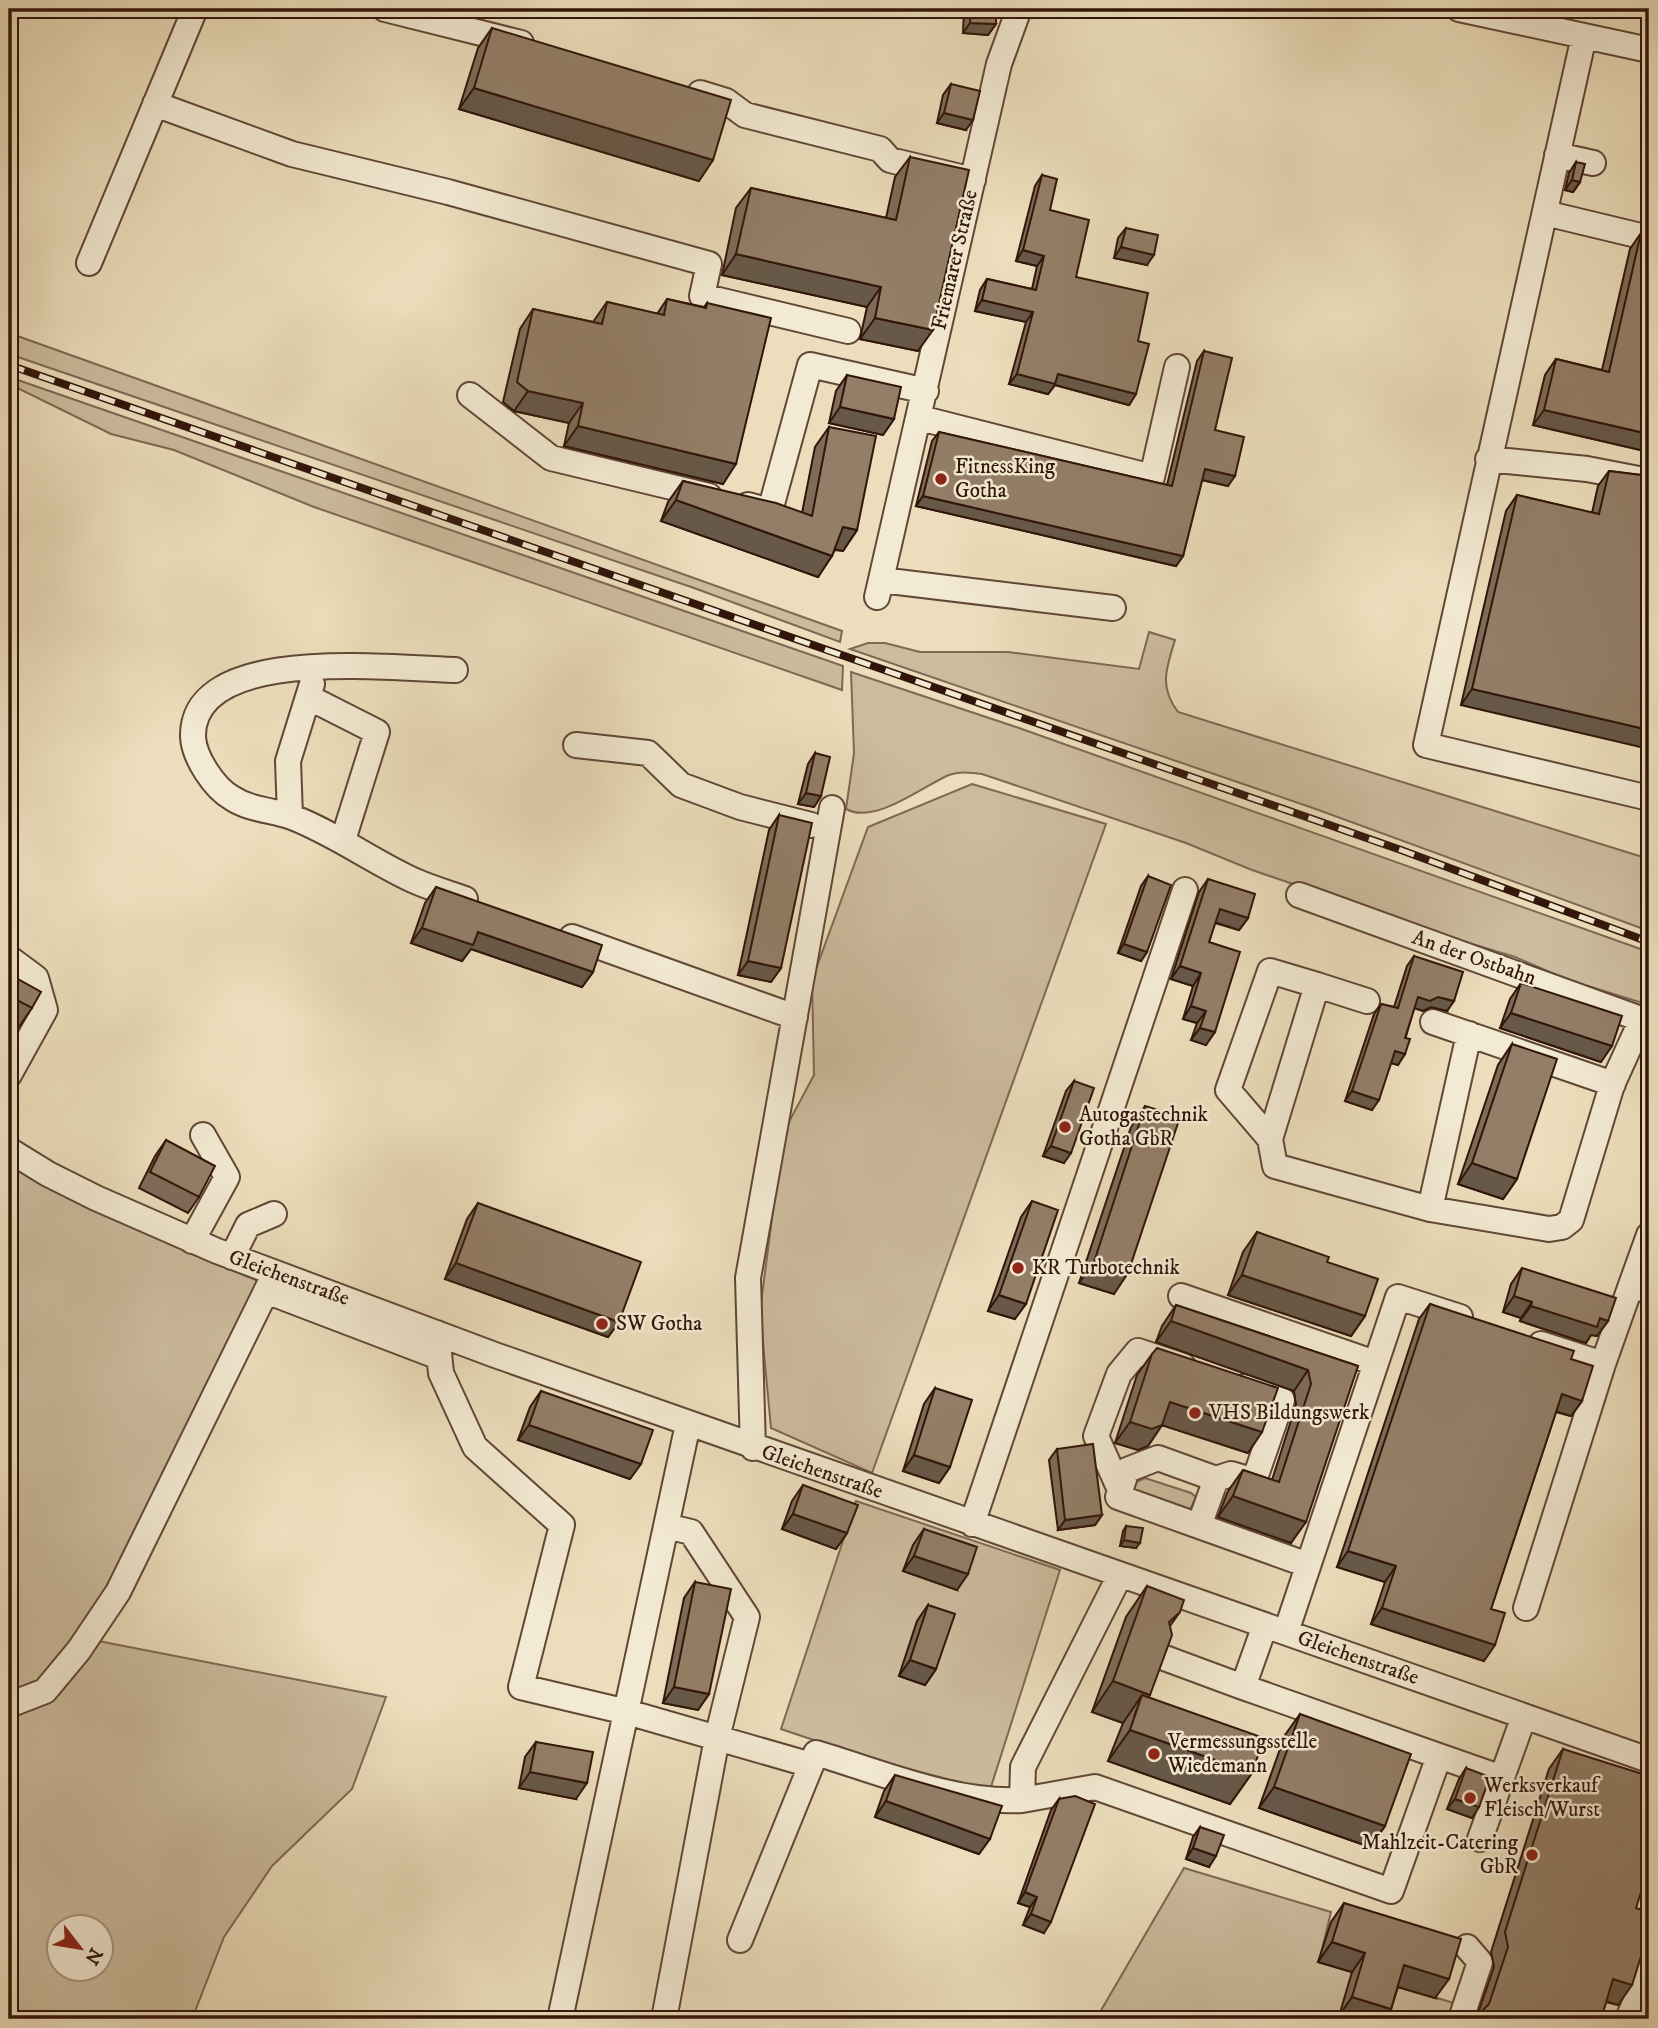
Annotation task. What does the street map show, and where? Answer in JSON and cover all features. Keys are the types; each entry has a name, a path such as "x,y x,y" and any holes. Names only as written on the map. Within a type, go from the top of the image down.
{"street":[{"path":"89,263 195,9"},
{"path":"385,9 545,48"},
{"path":"999,64 1001,9"},
{"path":"999,64 1019,9"},
{"path":"1459,9 1649,50"},
{"path":"1584,36 1426,745 1649,798"},
{"name":"Friemarer Straße","path":"999,64 879,589 1113,608"},
{"path":"674,85 726,101 745,115 880,149 890,160 973,180"},
{"path":"155,104 292,154 448,192 709,264 702,296 848,331"},
{"path":"1558,155 1593,163"},
{"path":"1545,213 1649,238"},
{"path":"470,395 551,458 770,511 810,365 926,391"},
{"path":"920,418 1152,477 1177,367"},
{"path":"1488,459 1587,469 1649,481"},
{"path":"289,816 288,761 317,667"},
{"path":"455,670 317,667 253,674 226,683 208,696 196,717 193,738 201,762 214,781 231,798 259,810 289,816 343,840 414,880 493,909"},
{"path":"308,697 377,732 343,840"},
{"path":"576,745 648,753 681,785 740,807 831,819 748,1278 753,1448"},
{"path":"972,1524 1185,890"},
{"name":"An der Ostbahn","path":"1299,895 1646,1020"},
{"path":"545,928 795,1017"},
{"path":"9,958 36,978 45,1010 9,1075"},
{"path":"1270,1139 1228,1090 1270,971 1367,1001"},
{"path":"1317,985 1270,1139 1275,1166 1430,1209 1549,1229 1562,1227 1571,1220 1613,1084 1646,1020"},
{"path":"1433,1022 1613,1084"},
{"path":"1430,1209 1469,1034"},
{"path":"192,1241 227,1177 203,1135"},
{"name":"Gleichenstraße","path":"9,1150 96,1198 232,1257 270,1282 438,1345 688,1424 1649,1760"},
{"path":"232,1257 247,1225 274,1214"},
{"path":"1526,1608 1603,1364 1640,1288 1649,1235"},
{"path":"9,1705 44,1691 79,1650 118,1592 270,1282"},
{"path":"1181,1296 1376,1363"},
{"path":"1243,1687 1308,1565 1398,1297 1488,1326"},
{"path":"1513,1335 1603,1364"},
{"path":"438,1345 441,1373 475,1447 562,1525 521,1688 627,1712 811,1765"},
{"path":"1120,1490 1096,1436 1119,1374 1138,1352 1283,1400 1254,1481 1231,1474 1216,1479 1158,1458 1128,1470 1118,1497 1308,1565"},
{"path":"560,2019 688,1424"},
{"path":"1199,1526 1216,1479"},
{"path":"664,2019 717,1738 747,1617 691,1532 666,1526"},
{"path":"1022,1800 1023,1767 1120,1575"},
{"path":"1162,1657 1502,1778"},
{"path":"1480,1839 1524,1716"},
{"path":"740,1940 816,1754 962,1796 996,1802 1095,1787 1391,1891 1439,1756"},
{"path":"1461,2019 1479,1962 1467,1947"},
{"path":"1628,2019 1649,1970"}],"shaded area":[{"path":"9,333 842,631 840,642 694,588 9,354"},
{"path":"9,377 843,666 842,690 314,507 174,450 111,434 9,384"},
{"path":"1149,632 1175,640 1167,669 1166,686 1178,712 1649,859 1649,931 1313,808 850,649 868,643 885,643 920,652 1008,652 1139,669"},
{"path":"851,672 1019,728 1649,952 1649,1005 1568,980 1515,957 1252,870 1186,843 982,774 949,775 899,802 871,812 858,813 846,809 854,753"},
{"path":"972,784 1106,824 872,1473 771,1428 760,1311 783,1133 814,1075 812,980 868,827"},
{"path":"9,1164 82,1205 267,1285 88,1639 386,1697 352,1789 272,1866 224,1937 192,2019 9,2019"},
{"path":"1145,1478 1191,1493 1196,1497 1190,1510 1132,1490 1134,1483"},
{"path":"856,1501 1060,1570 990,1790 873,1760 781,1729"},
{"path":"1184,1868 1331,1912 1319,1962 1457,2004 1452,2019 1096,2019"}],"building":[{"path":"971,9 996,9 996,24 970,23"},
{"path":"492,28 731,100 713,160 474,88"},
{"path":"951,84 980,91 973,120 944,113"},
{"path":"910,157 969,170 933,330 875,318 881,287 736,254 751,188 896,220"},
{"path":"1576,162 1585,164 1580,182 1572,180"},
{"path":"1042,175 1057,179 1050,210 1089,220 1076,277 1148,293 1138,341 1149,344 1136,394 1058,374 1055,384 1017,374 1033,312 982,300 987,279 1036,290 1044,256 1023,250"},
{"path":"1126,228 1158,235 1154,255 1121,247"},
{"path":"1641,233 1649,235 1649,434 1544,410 1556,359 1609,372"},
{"path":"667,299 706,308 707,303 771,318 736,464 578,426 583,403 528,391 517,382 533,309 602,324 607,302 664,315"},
{"path":"1204,351 1232,358 1215,430 1244,437 1235,476 1205,469 1183,556 923,496 939,432 1172,486"},
{"path":"847,375 901,387 894,419 840,407"},
{"path":"829,427 876,436 857,530 843,527 832,556 676,500 683,481 776,503 812,516"},
{"path":"1609,471 1649,476 1649,730 1472,689 1517,495 1599,514"},
{"path":"815,753 830,757 821,796 806,793"},
{"path":"779,815 812,823 781,968 748,961"},
{"path":"1148,876 1171,885 1147,952 1124,944"},
{"path":"1208,879 1255,894 1248,918 1220,909 1209,942 1240,952 1215,1032 1200,1028 1206,1011 1191,1006 1201,973 1180,966"},
{"path":"436,887 602,945 593,972 478,932 473,945 422,928"},
{"path":"1414,956 1463,972 1454,1001 1438,997 1430,1001 1418,997 1405,1038 1410,1039 1405,1054 1395,1051 1379,1100 1352,1091 1381,1004 1398,1008"},
{"path":"9,974 41,992 32,1008 19,1001 9,1020"},
{"path":"1521,983 1622,1016 1612,1046 1511,1013"},
{"path":"1512,1044 1557,1059 1517,1179 1472,1163"},
{"name":"Autogastechnik Gotha GbR","path":"1074,1081 1094,1088 1071,1153 1051,1146"},
{"path":"1145,1106 1180,1117 1128,1273 1094,1262"},
{"path":"166,1140 215,1166 199,1197 150,1172"},
{"name":"KR Turbotechnik","path":"1032,1201 1058,1210 1026,1304 999,1295"},
{"path":"478,1203 641,1262 619,1322 456,1263"},
{"path":"1257,1232 1329,1257 1327,1262 1378,1279 1365,1316 1242,1275"},
{"path":"1522,1268 1616,1298 1608,1321 1600,1318 1597,1327 1531,1306 1532,1302 1514,1296"},
{"path":"1430,1304 1574,1351 1571,1359 1593,1366 1582,1401 1562,1394 1491,1609 1505,1613 1495,1645 1382,1608 1396,1566 1348,1551"},
{"path":"1176,1305 1358,1366 1306,1522 1233,1496 1243,1470 1279,1482 1311,1384 1308,1370 1171,1321"},
{"path":"1157,1348 1278,1388 1262,1432 1170,1402 1162,1425 1152,1429 1130,1422 1152,1354"},
{"path":"935,1388 972,1400 950,1467 914,1455"},
{"path":"541,1391 653,1430 641,1464 529,1425"},
{"path":"1093,1444 1102,1515 1065,1520 1057,1449"},
{"path":"803,1485 858,1505 847,1533 793,1514"},
{"path":"1126,1526 1143,1528 1140,1543 1124,1540"},
{"path":"924,1529 977,1547 968,1574 914,1556"},
{"path":"695,1582 731,1589 709,1694 674,1687"},
{"path":"1147,1586 1184,1600 1180,1612 1169,1622 1172,1635 1150,1695 1113,1681"},
{"path":"928,1605 955,1614 936,1669 910,1660"},
{"path":"1142,1695 1264,1738 1252,1773 1130,1730"},
{"path":"1300,1714 1411,1754 1385,1826 1274,1787"},
{"path":"536,1742 593,1752 587,1783 530,1772"},
{"path":"1563,1749 1649,1776 1649,1866 1636,1908 1649,1912 1649,1931 1632,1985 1613,1979 1601,2019 1479,2019 1481,2012 1489,2004 1508,1947 1505,1932"},
{"path":"1466,1768 1490,1777 1479,1807 1455,1799"},
{"path":"895,1775 1002,1806 990,1839 886,1801"},
{"path":"1075,1796 1095,1804 1051,1922 1031,1914 1037,1897 1025,1892 1059,1799"},
{"path":"1200,1827 1224,1835 1216,1856 1193,1848"},
{"path":"1344,1903 1461,1939 1449,1979 1404,1965 1391,2009 1352,1997 1365,1953 1332,1942"}],"railway":[{"path":"9,365 1401,850 1649,942"}],"place":[{"name":"FitnessKing Gotha","path":"941,479"},
{"name":"Autogastechnik Gotha GbR","path":"1065,1127"},
{"name":"KR Turbotechnik","path":"1018,1268"},
{"name":"SW Gotha","path":"602,1324"},
{"name":"VHS Bildungswerk","path":"1195,1413"},
{"name":"Vermessungsstelle Wiedemann","path":"1154,1754"},
{"name":"Werksverkauf Fleisch/Wurst","path":"1470,1798"},
{"name":"Mahlzeit-Catering GbR","path":"1532,1855"}]}
